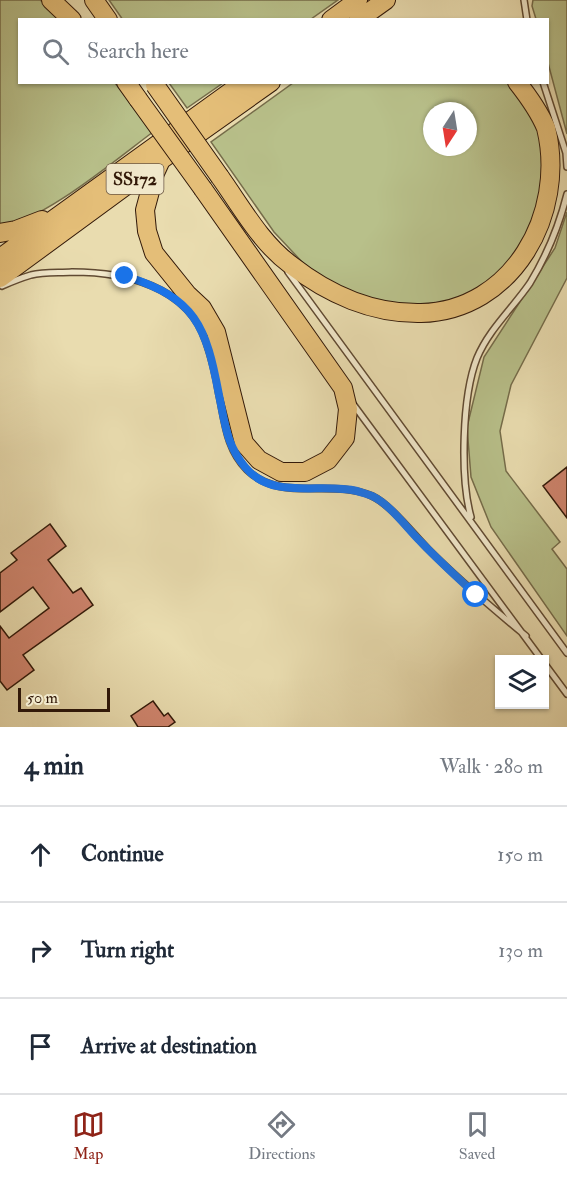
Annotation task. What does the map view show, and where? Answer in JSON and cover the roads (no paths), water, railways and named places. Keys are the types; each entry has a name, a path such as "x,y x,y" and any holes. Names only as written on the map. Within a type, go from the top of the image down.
{"highway":[{"path":"51,0 70,18"},
{"path":"67,0 80,18"},
{"path":"94,0 107,18"},
{"path":"334,18 358,0"},
{"path":"361,18 386,0"},
{"path":"127,84 343,388 348,409 345,438 328,460 305,472 281,472 259,460 244,443 216,332 202,308 187,294 154,253 147,231 146,210 155,173 161,160"},
{"path":"154,84 267,244 290,265 325,288 354,302 398,312 423,313 448,309 470,302 489,292 524,260 544,226 552,190 553,171 546,128 532,100 519,84"},
{"name":"SS172","path":"0,258 241,84"},
{"name":"SS172","path":"0,278 268,84"},
{"path":"0,233 33,224 78,202"}],"lane":[{"path":"524,0 527,18"},
{"path":"544,84 566,153 567,167"},
{"path":"472,522 465,471 467,395 477,358 493,330 529,283 543,259 560,224 567,194"},
{"path":"267,244 567,653"},
{"path":"0,286 33,275 102,273 125,276 144,282 185,305 200,326 207,342 224,428 247,470 263,482 279,486 298,490 321,487 338,488 374,497 476,595 526,636"},
{"path":"345,393 539,655"},
{"path":"549,669 567,694"}]}
